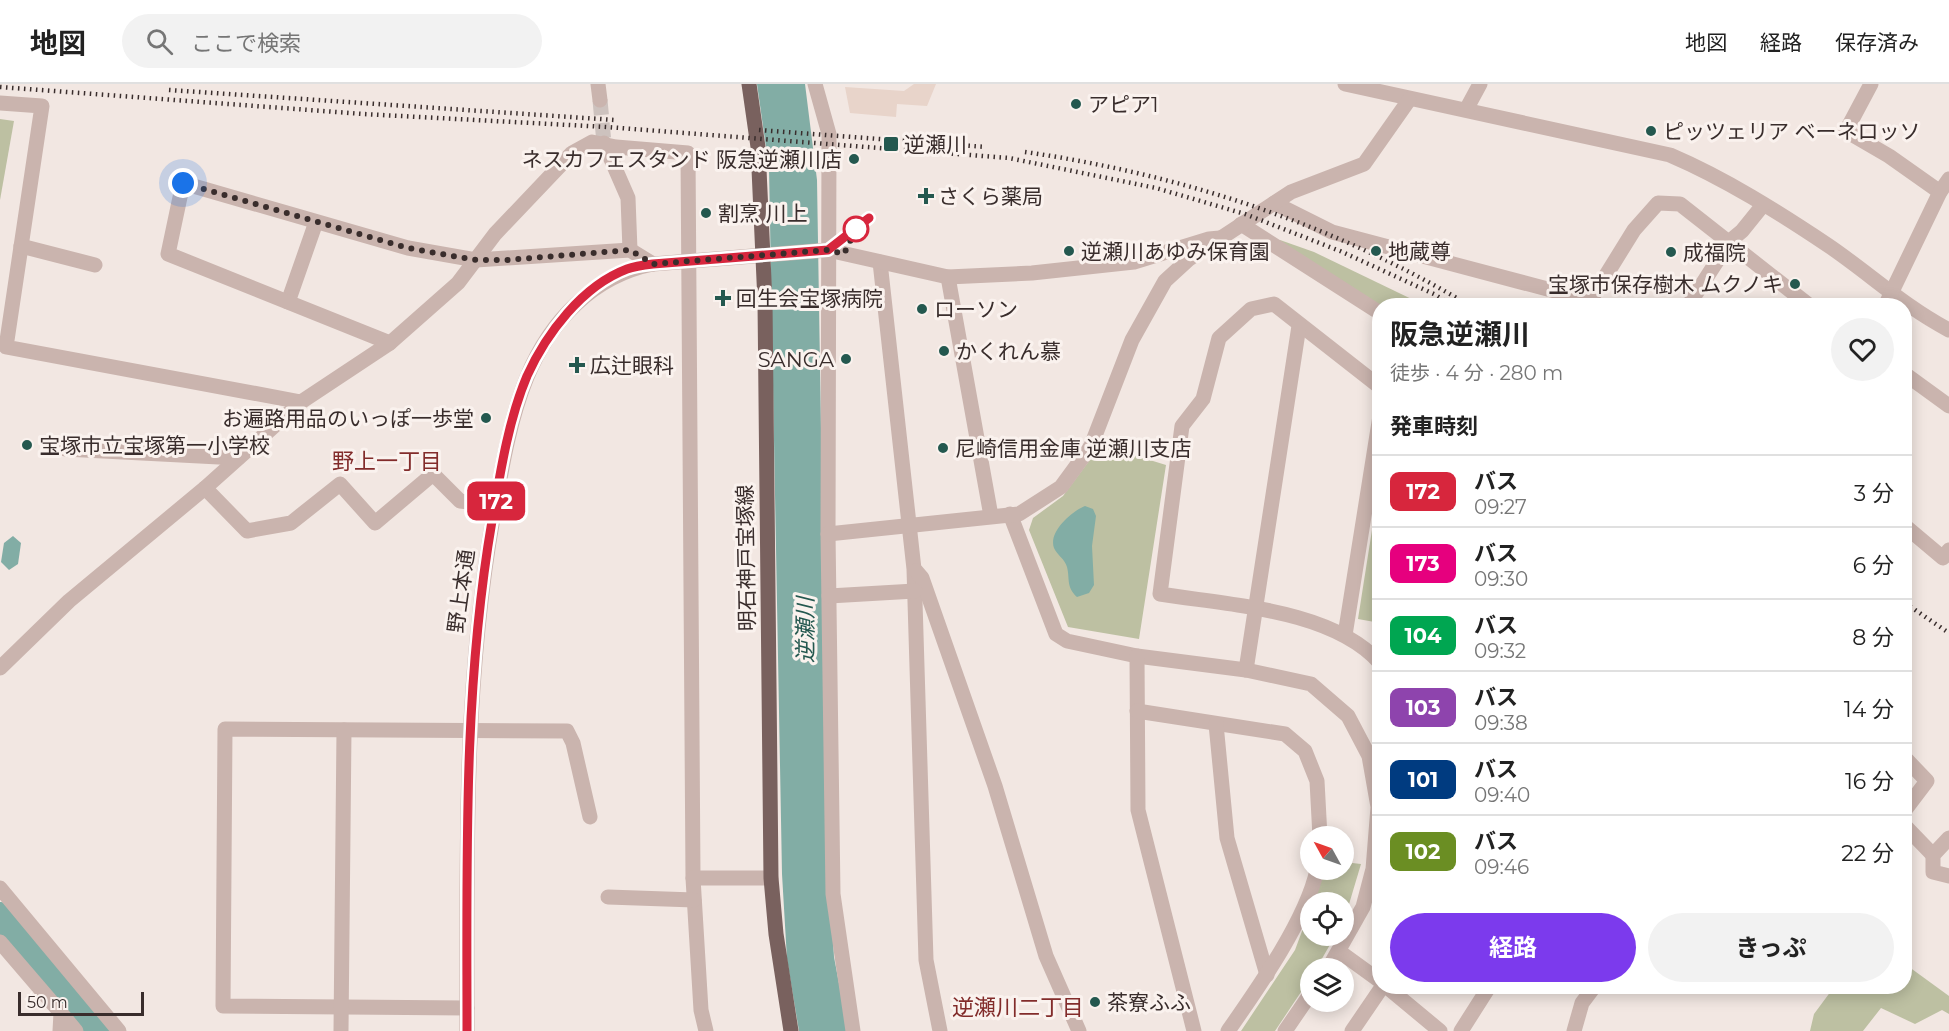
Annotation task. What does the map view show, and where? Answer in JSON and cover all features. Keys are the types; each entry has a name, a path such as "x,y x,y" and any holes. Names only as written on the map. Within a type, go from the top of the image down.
{"main road":[{"name":"明石神戸宝塚線","path":"749,84 758,147 767,256 771,878 776,934 790,1031"}],"street":[{"path":"815,84 829,134 823,251 833,894 853,1031"},
{"path":"1345,84 1409,100 1467,108 1670,155 1714,174 1830,247 1886,298"},
{"path":"1467,108 1480,84"},
{"path":"1871,84 1846,131 1946,185 1889,298"},
{"path":"828,534 1019,514 1061,487 1091,446 1132,340 1166,281 1189,259 1291,192 1364,164 1409,100"},
{"path":"0,103 42,106 6,347 302,402"},
{"path":"0,668 69,601 205,488 302,402 390,343 458,283 495,234 572,153 592,142 604,142 616,147 688,153 693,878 701,1010 705,1031"},
{"path":"604,142 628,198 630,250"},
{"path":"390,343 168,254 183,183 408,248 476,260 630,250 653,264"},
{"path":"1274,203 1332,232 1581,298"},
{"path":"1586,298 1595,292 1634,230 1658,203 1680,204 1800,298"},
{"path":"1693,298 1730,241 1742,231 1763,205"},
{"path":"288,302 316,222"},
{"path":"1241,224 1372,308"},
{"name":"野上本通","path":"467,1031 470,730 476,626 495,505 527,377 543,347 581,298 627,269 653,264 823,251 948,277 1032,273 1134,262 1209,239 1220,238"},
{"path":"21,246 95,265"},
{"path":"880,262 911,524 926,960 940,1031"},
{"path":"948,277 991,516"},
{"path":"1372,381 1299,326 1274,304 1251,309 1219,338 1203,399 1182,426 1160,594 1299,618 1345,635 1372,657"},
{"path":"1912,312 1949,330"},
{"path":"1246,670 1299,326"},
{"path":"1912,379 1949,406"},
{"path":"65,449 238,458"},
{"path":"1345,635 1372,466"},
{"path":"205,488 247,531 291,524 340,484 375,523 433,474 460,501 495,505"},
{"path":"1010,514 1056,633 1066,641 1137,656 1246,670 1311,684 1348,716 1369,756 1372,773"},
{"path":"1912,532 1943,558 1949,550"},
{"path":"914,569 922,578 968,705 1046,956 1079,1031"},
{"path":"829,596 915,591"},
{"path":"1137,656 1138,810 1194,1031"},
{"path":"1137,711 1285,734 1305,751 1317,781 1319,826"},
{"path":"1216,724 1227,838 1267,975"},
{"path":"467,1008 223,1006 225,729 567,731 573,743 590,818"},
{"path":"341,1031 344,729"},
{"path":"1912,765 1927,781 1912,801"},
{"path":"1912,833 1930,852 1933,872 1949,876"},
{"path":"1930,852 1949,838"},
{"path":"1336,958 1363,907 1372,873"},
{"path":"693,878 771,878"},
{"path":"1228,1031 1267,975 1313,888 1315,880"},
{"path":"0,888 119,1031"},
{"path":"608,897 694,900"},
{"path":"0,942 76,1031"},
{"path":"1340,952 1372,975"},
{"path":"1352,1031 1377,994"},
{"path":"1395,994 1440,1031"},
{"path":"1461,1031 1485,994"},
{"path":"1574,1031 1581,1003 1588,994"},
{"path":"1285,1031 1300,1009"},
{"path":"60,1031 61,1013"}],"green space":[{"path":"0,119 14,121 0,200"},
{"path":"1280,240 1314,252 1409,298 1372,298 1372,301 1281,245"},
{"path":"1101,445 1166,465 1139,639 1068,627 1029,530 1033,518 1063,496"},
{"path":"1372,530 1372,622 1358,619"},
{"path":"1354,863 1361,864 1353,892 1316,892 1320,880 1354,880"},
{"path":"1300,937 1300,946 1329,946 1322,958 1300,958 1300,994 1275,1031 1241,1031 1295,950"},
{"path":"1912,969 1949,996 1949,1014 1942,1010 1915,1024 1881,1008 1863,1031 1810,1031 1814,1014 1829,994 1912,994"}],"shaded area":[{"path":"914,84 936,84 927,106 897,104 896,117 850,113 845,87 904,91"}],"water":[{"path":"757,84 805,84 817,180 828,861 834,957 848,1031 799,1031 787,959 782,874 769,168"},
{"path":"1085,506 1093,509 1096,516 1092,546 1094,585 1089,593 1077,597 1070,586 1066,564 1055,550 1053,542 1054,535 1062,523"},
{"path":"13,536 21,543 18,564 9,570 1,562 4,543"}],"waterway":[{"path":"0,917 98,1031"}],"tunnel":[{"path":"600,100 604,143"}],"railway":[{"path":"0,87 363,114 607,127 1009,158 1156,188 1245,214 1340,251 1440,298"},
{"path":"169,90 615,120"},
{"path":"759,130 986,147"},
{"path":"1025,152 1141,174 1255,207 1311,227 1366,251 1456,298"},
{"path":"1912,608 1949,633"}],"bus line":[{"name":"172","path":"467,1031 470,730 476,626 495,505 510,437 527,377 543,347 581,298 614,275 627,269 653,264 828,250 869,218"}],"place":[{"name":"アピア1","path":"1076,104"},
{"name":"ピッツェリア ベーネロッソ","path":"1651,131"},
{"name":"逆瀬川","path":"891,144"},
{"name":"ネスカフェスタンド 阪急逆瀬川店","path":"854,159"},
{"name":"さくら薬局","path":"926,196"},
{"name":"割烹 川上","path":"706,213"},
{"name":"逆瀬川あゆみ保育園","path":"1069,251"},
{"name":"地蔵尊","path":"1376,251"},
{"name":"成福院","path":"1671,252"},
{"name":"宝塚市保存樹木 ムクノキ","path":"1795,284"},
{"name":"回生会宝塚病院","path":"723,298"},
{"name":"ローソン","path":"922,309"},
{"name":"かくれん慕","path":"944,351"},
{"name":"SANGA","path":"846,359"},
{"name":"広辻眼科","path":"577,365"},
{"name":"お遍路用品のいっぽ一歩堂","path":"486,418"},
{"name":"宝塚市立宝塚第一小学校","path":"27,445"},
{"name":"尼崎信用金庫 逆瀬川支店","path":"943,448"},
{"name":"茶寮ふふ","path":"1095,1002"}],"district":[{"name":"野上一丁目","path":"387,461"},
{"name":"逆瀬川二丁目","path":"1018,1007"}],"route":[{"path":"183,183 408,248 476,260 506,260 630,250 653,264 828,250 844,254 856,229"}]}
